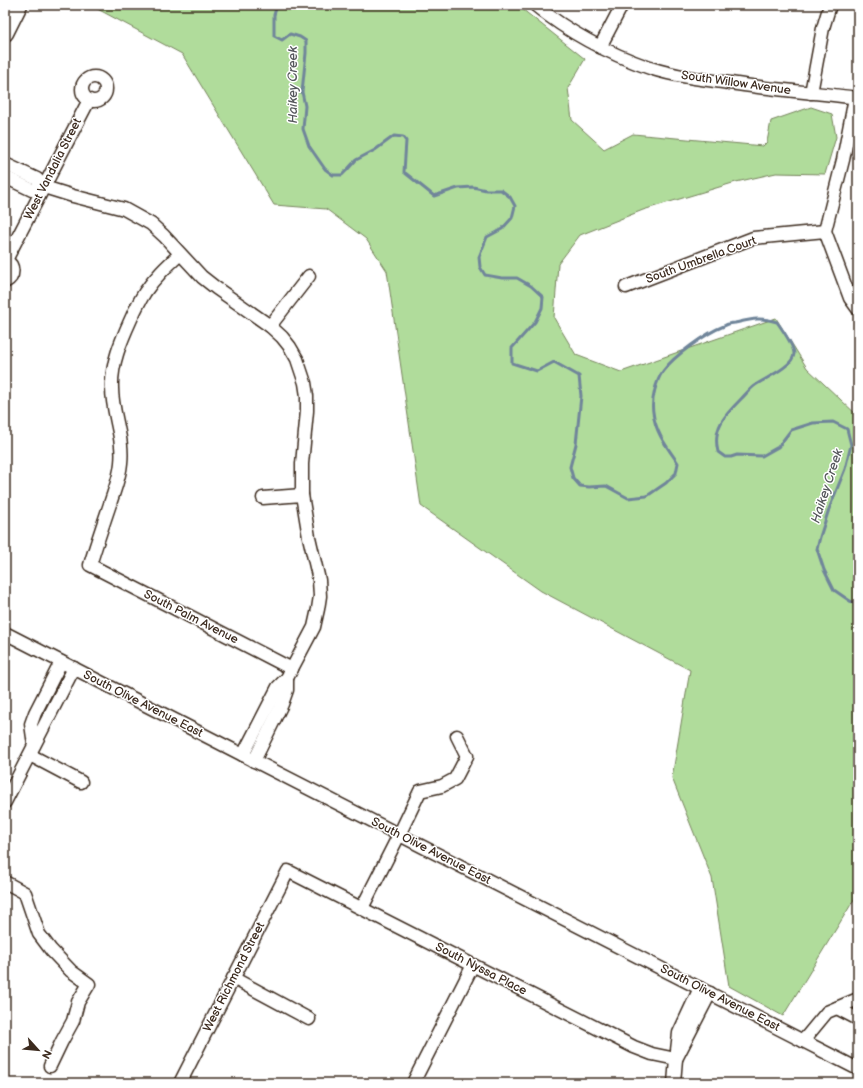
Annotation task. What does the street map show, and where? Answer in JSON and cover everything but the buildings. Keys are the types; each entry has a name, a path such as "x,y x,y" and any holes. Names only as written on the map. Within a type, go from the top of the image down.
{"main road":[{"path":"5,33 19,5"}],"street":[{"name":"South Willow Avenue","path":"535,5 570,30 600,47 651,68 693,78 857,98"},
{"path":"600,47 622,5"},
{"path":"811,93 823,28 830,5"},
{"path":"857,98 825,231 850,298 858,310"},
{"name":"West Vandalia Street","path":"5,282 11,278 13,270 10,263 6,260 89,100"},
{"path":"5,164 37,180 44,187 72,196 124,209 151,224 202,277 270,326 282,337 297,359 305,383 306,396 302,464 302,495 319,580 320,596 314,626 289,673 287,690 282,704 248,758"},
{"path":"5,177 32,190 44,187"},
{"name":"South Umbrella Court","path":"626,287 753,238 825,231"},
{"name":"South Palm Avenue","path":"180,254 162,271 144,293 117,354 112,375 112,389 113,403 121,439 121,465 90,565 289,673"},
{"path":"270,326 309,276"},
{"path":"262,498 302,495"},
{"name":"South Olive Avenue East","path":"5,632 248,758 858,1069"},
{"path":"32,750 31,724 61,662"},
{"path":"5,802 74,668"},
{"path":"362,908 400,835 420,791 442,786 455,779 467,756 456,736"},
{"path":"32,750 81,782"},
{"name":"South Nyssa Place","path":"288,871 638,1049 652,1054 676,1059"},
{"name":"West Richmond Street","path":"180,1083 288,871"},
{"path":"5,882 25,893 39,934 51,950 71,971 89,984 78,1002 73,1021 50,1066"},
{"path":"413,1083 473,965"},
{"path":"233,978 309,1019"},
{"path":"674,1083 679,1033 705,990"},
{"path":"803,1041 827,1012 858,999"},
{"path":"837,1008 858,1020"}],"green space":[{"path":"90,5 517,5 585,59 568,88 572,120 604,149 633,134 763,146 767,142 771,121 811,107 832,114 836,137 825,174 776,173 736,182 643,210 580,235 558,264 554,318 576,355 621,372 776,318 807,368 858,416 858,893 783,1016 729,986 712,878 672,778 690,670 541,591 421,506 387,271 366,239 326,209 274,205 182,54"}],"waterway":[{"name":"Haikey Creek","path":"277,5 274,15 274,36 282,40 290,34 300,37 306,41 302,92 305,106 303,129 309,146 325,169 333,175 342,175 356,160 375,150 394,136 403,137 406,141 404,172 434,196 458,188 473,187 486,190 501,190 510,197 515,206 512,218 502,229 487,237 479,257 480,267 485,275 502,278 517,278 531,286 543,297 542,308 535,322 512,348 512,363 537,371 554,362 579,376 581,396 576,444 570,467 573,478 580,486 606,486 628,498 647,496 666,483 676,473 678,463 659,433 654,419 653,402 655,391 658,380 663,371 691,346 717,329 731,323 747,320 766,319 777,322 792,347 794,354 792,359 789,364 752,388 725,416 718,429 718,452 725,457 737,455 762,456 778,447 791,430 813,423 833,422 847,429 851,445 845,469 829,509 817,549 824,570 834,590 850,601 858,604"}]}
